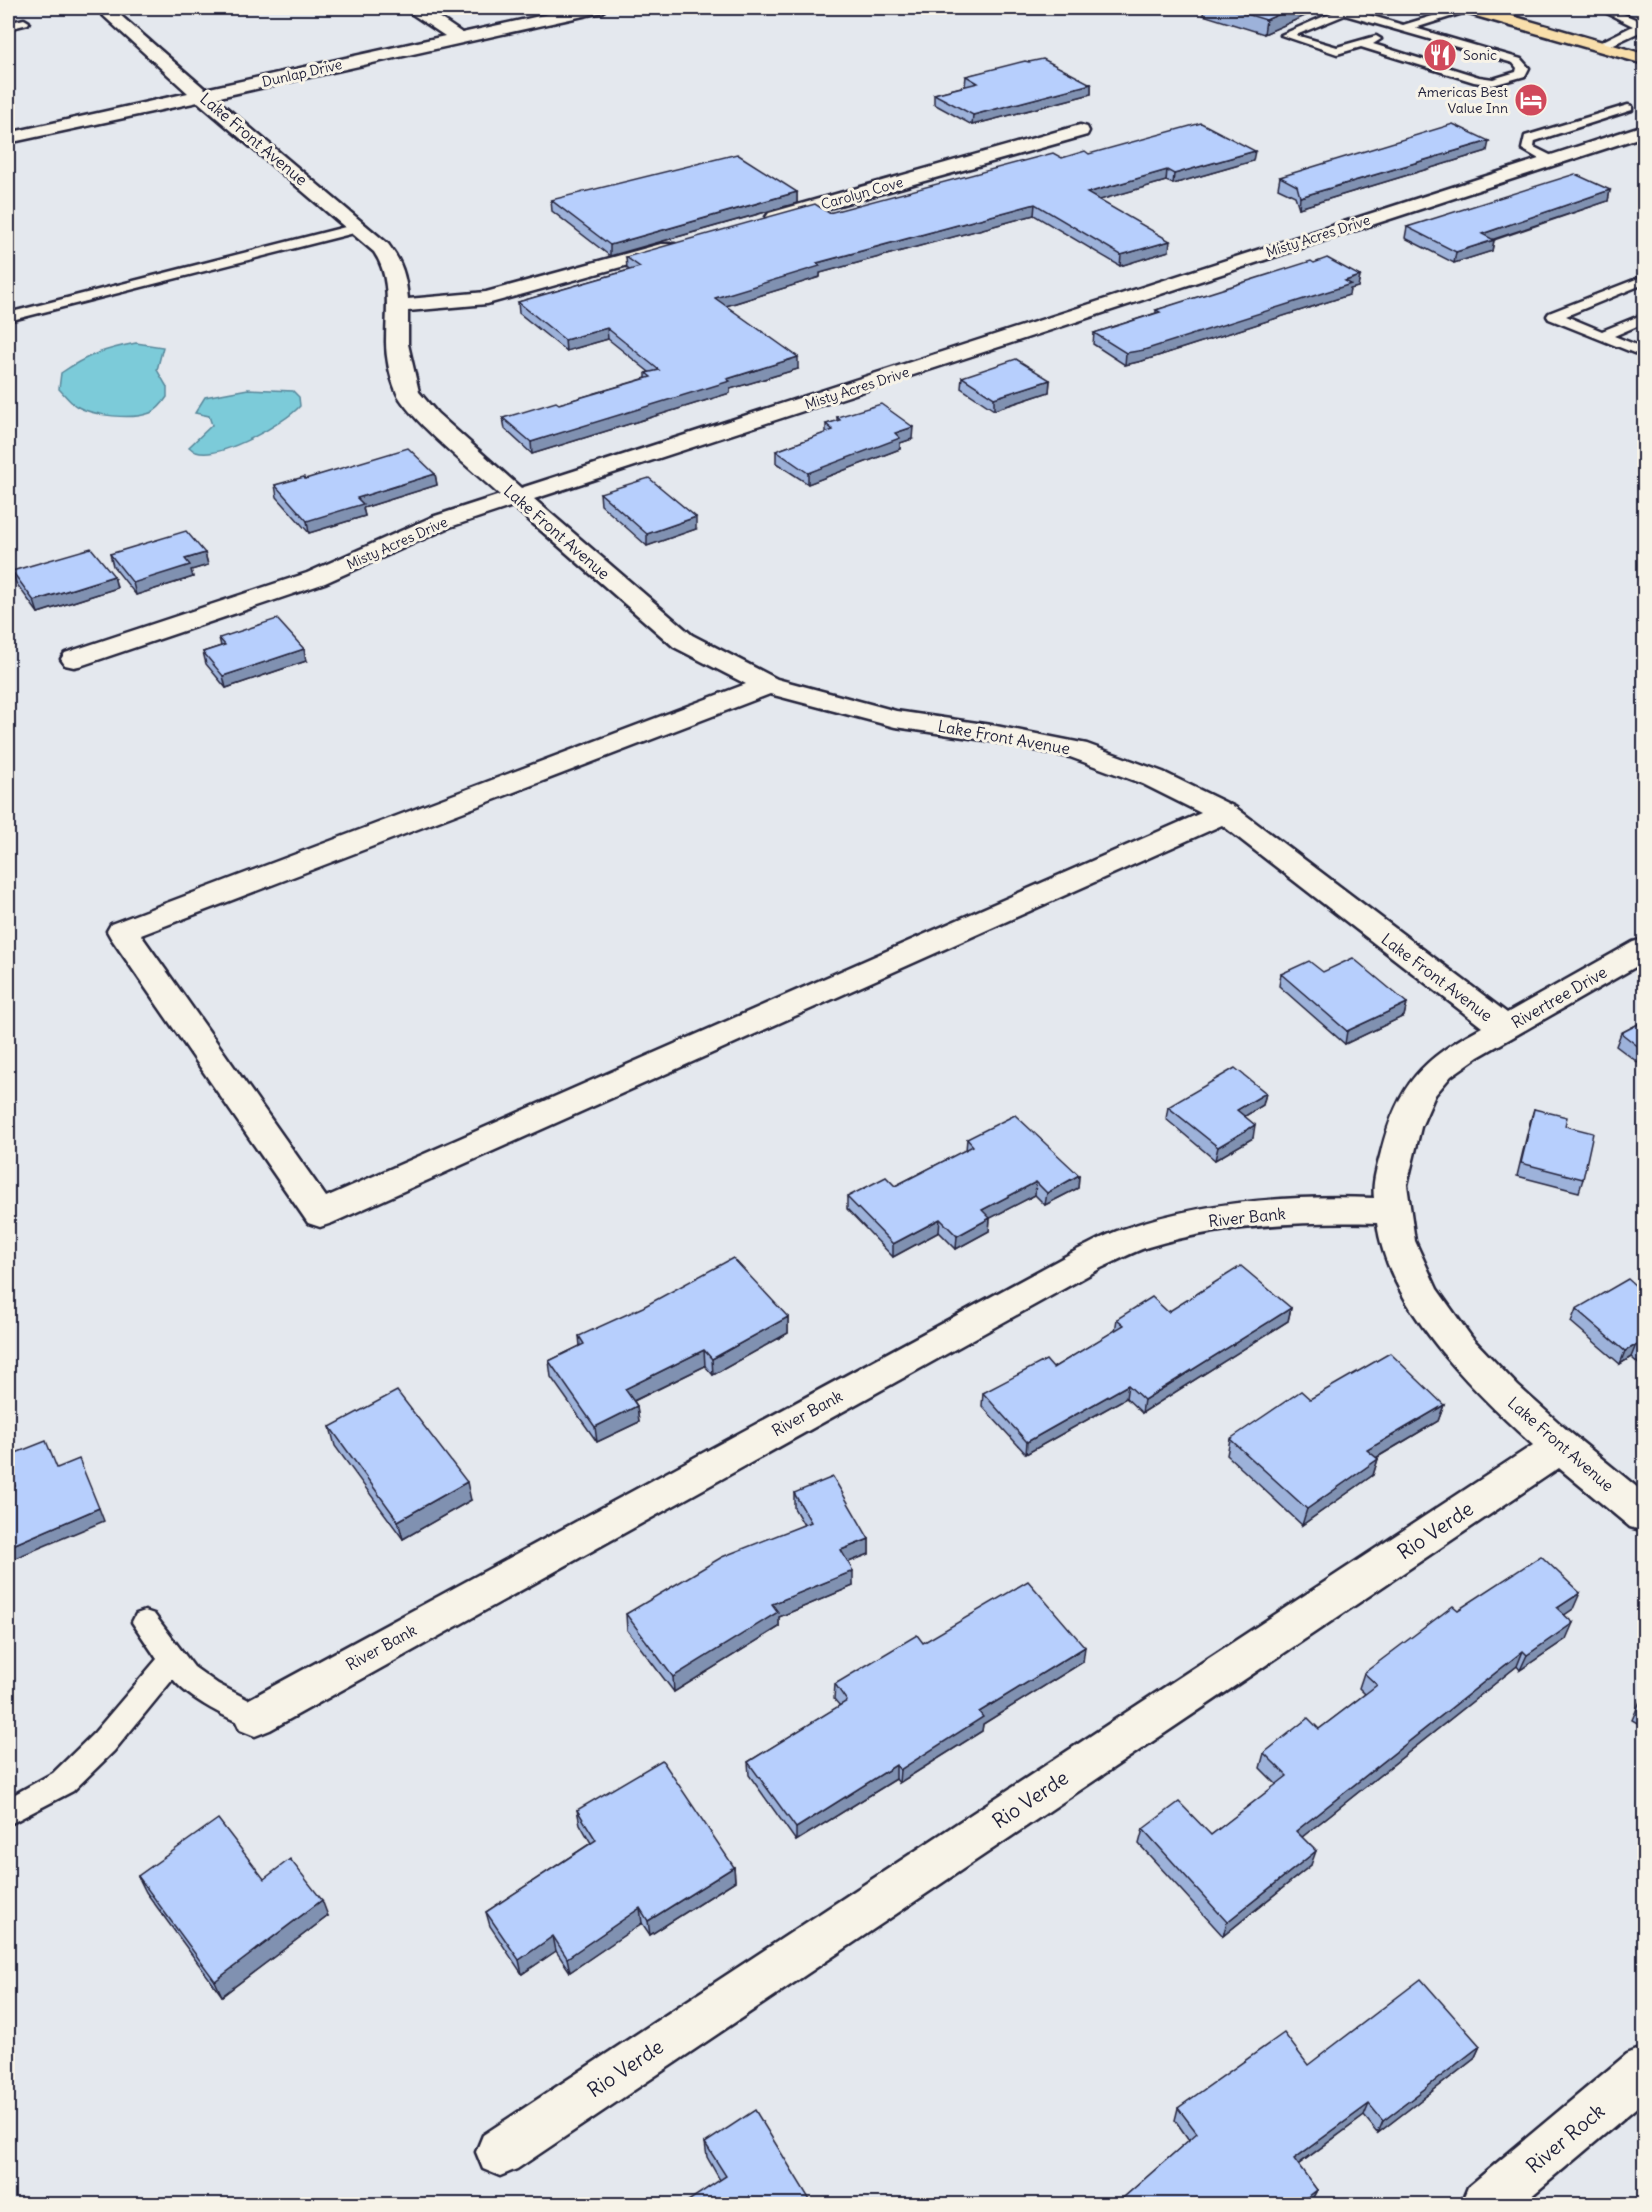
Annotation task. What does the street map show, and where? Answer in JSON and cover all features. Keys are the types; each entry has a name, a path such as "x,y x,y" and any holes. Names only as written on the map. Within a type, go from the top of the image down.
{"main road":[{"path":"1468,8 1644,59"}],"street":[{"name":"Lake Front Avenue","path":"103,8 201,95 281,160 381,248 391,262 395,274 398,306 397,344 408,394 429,418 683,641 768,685 895,719 991,733 1077,750 1153,778 1225,813 1505,1029 1460,1054 1432,1076 1411,1110 1397,1142 1389,1179 1390,1211 1401,1252 1412,1280 1435,1317 1466,1359 1560,1447 1644,1515"},
{"path":"415,8 459,38"},
{"name":"Dunlap Drive","path":"8,138 597,8"},
{"name":"Misty Acres Drive","path":"74,659 316,578 441,522 1644,130"},
{"name":"Carolyn Cove","path":"762,221 1080,131"},
{"path":"398,306 488,298 683,244"},
{"path":"768,685 122,931 320,1214 1225,813"},
{"name":"Rivertree Drive","path":"1505,1029 1644,949"},
{"name":"River Bank","path":"255,1717 1089,1259 1142,1235 1197,1222 1253,1214 1333,1209 1390,1211"},
{"name":"Rio Verde","path":"500,2152 1560,1447"},
{"name":"River Rock","path":"1485,2205 1644,2071"}],"lane":[{"path":"1332,8 1517,61 1523,68 1521,74 1508,79 1478,80 1363,44"},
{"path":"1344,11 1286,35 1337,51 1468,8"},
{"path":"1500,17 1518,8"},
{"path":"1602,8 1643,26"},
{"path":"8,26 24,22"},
{"path":"1601,46 1643,26"},
{"path":"1550,160 1528,149 1529,139 1628,108"},
{"path":"8,317 357,228"},
{"path":"1644,280 1554,316 1644,353"},
{"path":"1602,336 1644,318"},
{"path":"145,1622 185,1675 209,1692 255,1717"},
{"path":"8,1812 63,1782 104,1742 173,1659"}],"water":[{"path":"136,343 163,347 157,370 167,387 167,397 153,412 123,416 92,412 76,406 59,389 61,373 70,367 97,354"},
{"path":"248,389 293,391 299,397 300,406 267,430 220,451 196,452 189,447 212,425 209,416 195,413 205,397"}],"building":[{"path":"1227,8 1293,8 1266,20"},
{"path":"1043,59 1091,84 973,115 934,94 978,83 966,76 1025,61"},
{"path":"1201,123 1255,151 1174,174 1167,170 1087,193 1170,241 1121,255 1035,204 817,263 820,266 715,298 798,357 727,379 730,381 531,442 503,418 651,377 646,373 659,370 607,328 565,340 518,302 640,267 626,257 815,204 829,213 1053,153 1062,158 1085,151 1089,154"},
{"path":"1453,124 1489,141 1300,197 1297,186 1280,177"},
{"path":"737,154 797,192 610,245 551,200"},
{"path":"1575,174 1610,190 1482,234 1494,240 1456,252 1407,227"},
{"path":"1327,258 1360,276 1345,281 1351,284 1144,350 1126,353 1094,333 1160,312 1156,310"},
{"path":"1016,359 1050,380 994,398 962,377"},
{"path":"881,404 913,427 895,433 900,438 808,473 776,451 833,430 826,424 840,420 837,417"},
{"path":"408,448 435,474 357,498 363,504 307,521 275,485 304,477 305,479"},
{"path":"649,478 696,517 647,534 600,493"},
{"path":"186,531 205,553 185,559 190,565 133,583 110,554"},
{"path":"91,548 114,576 34,601 12,571"},
{"path":"277,619 304,649 223,676 203,652 225,645 219,638"},
{"path":"1353,958 1407,1003 1347,1031 1281,974 1309,961 1323,972"},
{"path":"1644,1021 1644,1051 1621,1033"},
{"path":"1235,1068 1266,1093 1237,1110 1255,1125 1218,1147 1168,1107"},
{"path":"1534,1109 1567,1117 1565,1126 1593,1133 1583,1179 1521,1163"},
{"path":"1015,1115 1079,1175 1047,1193 1036,1182 982,1210 990,1218 957,1236 940,1219 893,1244 847,1197 886,1177 895,1186 973,1146 967,1139"},
{"path":"733,1258 788,1317 712,1359 704,1350 625,1389 637,1406 595,1427 549,1361 584,1344 579,1336 643,1307"},
{"path":"1241,1266 1291,1308 1144,1400 1128,1385 1027,1442 983,1393 1046,1360 1053,1368 1124,1325 1117,1319 1152,1297 1168,1312"},
{"path":"1628,1279 1644,1293 1644,1352 1636,1345 1625,1351 1576,1309"},
{"path":"1390,1353 1444,1405 1367,1450 1378,1459 1307,1509 1230,1439 1301,1391 1310,1399"},
{"path":"397,1391 467,1482 398,1521 330,1427"},
{"path":"46,1441 57,1468 79,1459 99,1508 8,1547 8,1489 15,1486 8,1466 8,1456"},
{"path":"833,1477 869,1539 841,1550 853,1571 772,1604 778,1612 673,1677 626,1614 722,1557 811,1522 794,1493"},
{"path":"1541,1556 1580,1593 1557,1608 1573,1623 1527,1655 1523,1651 1296,1831 1316,1851 1227,1922 1143,1829 1179,1802 1211,1835 1287,1776 1264,1753 1308,1718 1319,1729 1377,1685 1364,1673 1453,1606 1458,1610"},
{"path":"1028,1581 1085,1647 979,1712 983,1717 900,1770 896,1765 796,1828 748,1762 847,1701 835,1684 917,1635 923,1643"},
{"path":"662,1760 734,1867 648,1921 640,1908 567,1958 553,1936 519,1960 486,1912 596,1840 577,1810"},
{"path":"218,1819 264,1879 290,1859 322,1900 215,1981 138,1876"},
{"path":"1421,1979 1480,2046 1383,2121 1369,2104 1294,2159 1317,2190 1297,2205 1115,2205 1197,2133 1178,2108 1284,2033 1308,2065"},
{"path":"755,2110 813,2205 682,2205 726,2176 705,2143"}],"place":[{"name":"Sonic","path":"1440,55"},
{"name":"Americas Best Value Inn","path":"1531,100"}]}
